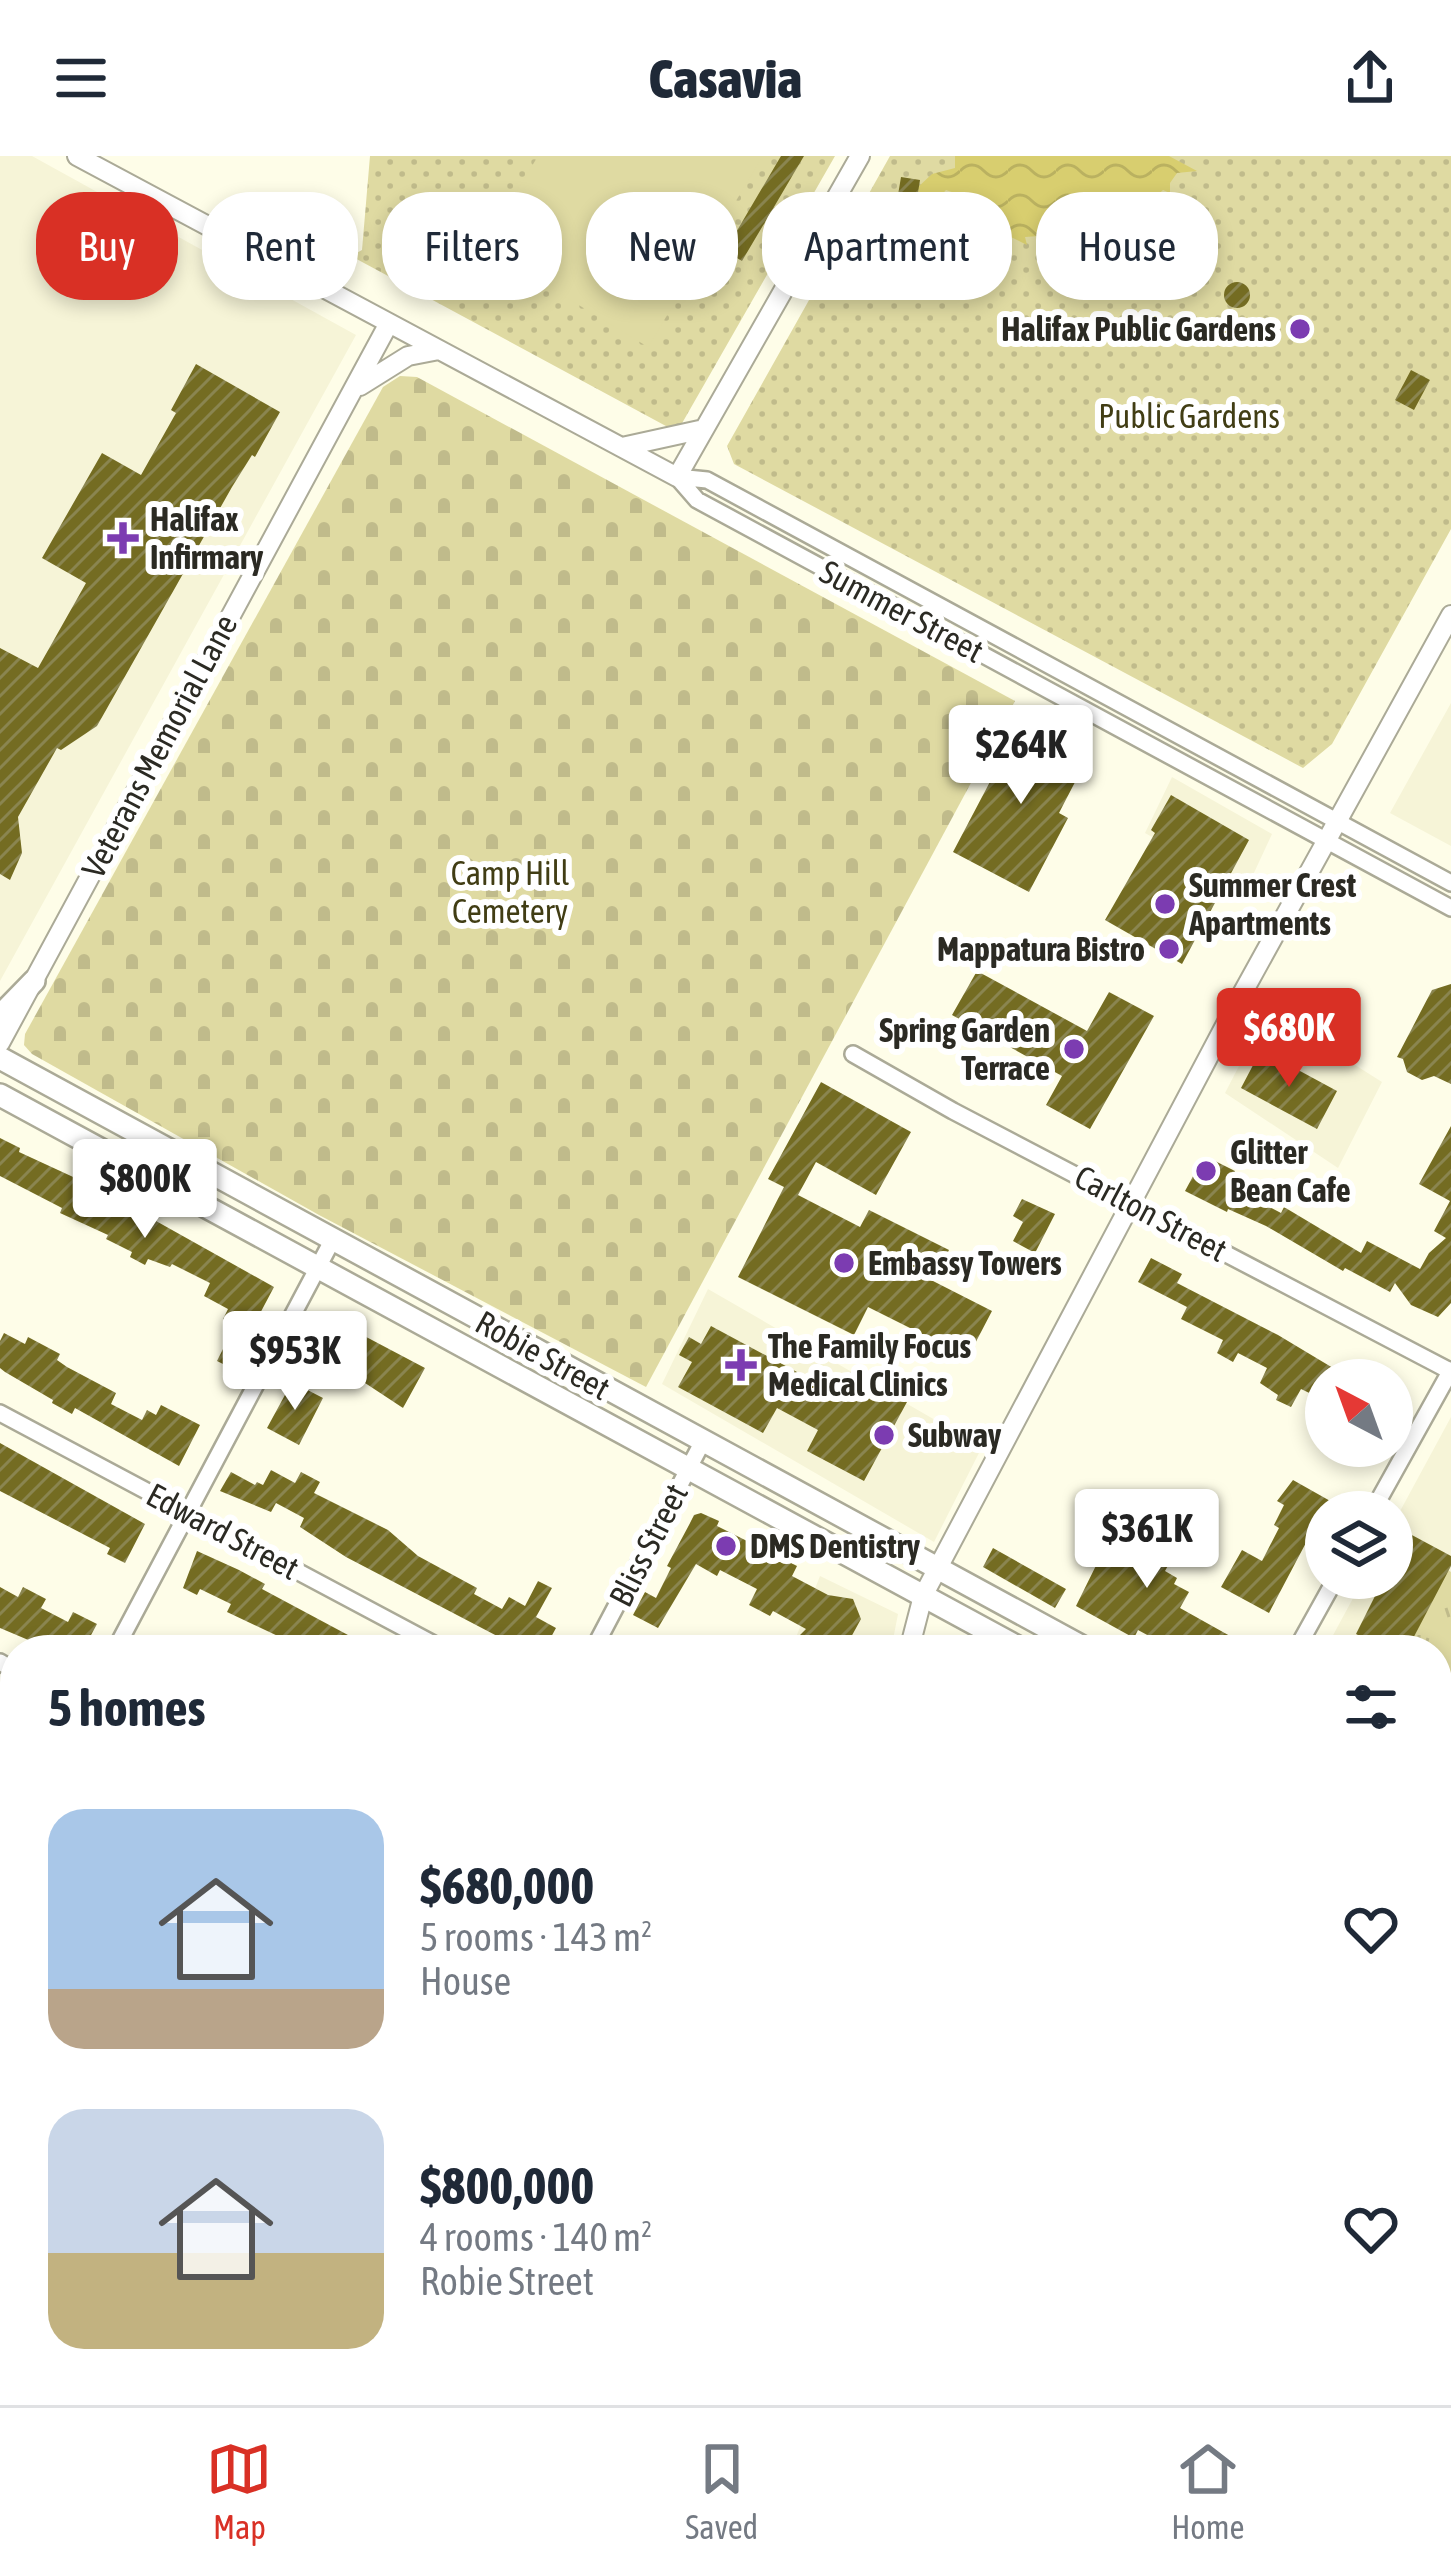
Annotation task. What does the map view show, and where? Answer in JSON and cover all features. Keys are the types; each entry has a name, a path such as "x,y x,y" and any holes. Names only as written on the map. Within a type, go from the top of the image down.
{"main road":[{"path":"0,1016 34,981"},
{"name":"Robie Street","path":"0,1058 1060,1635"},
{"name":"Robie Street","path":"0,1095 995,1635"}],"street":[{"name":"Summer Street","path":"77,156 677,477 697,500 1451,908"},
{"path":"677,477 860,156"},
{"name":"Veterans Memorial Lane","path":"0,1043 388,323"},
{"path":"351,392 386,366 439,350"},
{"path":"622,448 704,429"},
{"name":"Summer Street","path":"677,477 707,480 1451,883"},
{"path":"913,1635 923,1596 1451,615"},
{"name":"Carlton Street","path":"853,1054 1451,1371"},
{"path":"123,1635 333,1239"},
{"path":"1384,1491 1451,1371"},
{"name":"Edward Street","path":"0,1413 417,1635"},
{"name":"Bliss Street","path":"601,1635 703,1441"},
{"path":"1304,1635 1324,1599"}],"shaded area":[{"name":"Halifax Infirmary","path":"0,156 32,156 97,192 36,192 36,300 178,300 178,237 202,250 202,300 293,300 356,335 0,981"},
{"path":"1451,703 1451,846 1390,813"},
{"path":"1172,777 1272,834 1246,890 1145,833"},
{"path":"1268,1010 1382,1082 1338,1168 1225,1093"},
{"path":"708,1289 982,1447 934,1542 662,1384"},
{"path":"1451,1417 1451,1635 1333,1635 1353,1599 1413,1599 1411,1491"},
{"path":"820,1576 898,1614 894,1635 797,1635"}],"green space":[{"path":"370,156 835,156 814,192 762,192 762,284 677,432 432,300 562,300 562,192 382,192 382,273 358,260"},
{"path":"538,156 763,156 738,198 738,192 586,192 586,300 676,300 648,347 562,295 562,192 516,192"},
{"name":"Public Gardens","path":"890,156 1451,156 1451,529 1332,744 1303,768 734,464 727,446 809,300 1012,300 1012,192 870,192"},
{"name":"Camp Hill Cemetery","path":"400,376 417,377 1015,701 646,1387 319,1215 32,1054 24,1045 25,1034 383,387"},
{"path":"1448,1570 1451,1635 1415,1635"}],"water":[{"path":"955,156 1169,156 1197,171 1177,173 1170,192 1036,192 1036,236 1025,237 1027,245 1012,238 1012,192 917,192 932,174 955,168"}],"building":[{"path":"781,156 804,156 783,192 762,192 762,227 742,261 738,259 738,229"},
{"path":"901,177 920,180 918,192 898,192"},
{"path":"1237,282 1250,295 1237,308 1224,295"},
{"path":"196,364 280,412 232,487 97,726 61,750 57,748 18,817 22,853 10,880 0,874 0,648 38,668 86,583 42,558 102,453 141,475 176,413 171,410"},
{"path":"1411,370 1430,380 1414,410 1395,400"},
{"path":"1010,720 1087,759 1059,813 1068,818 1029,892 953,852 1002,759 992,754"},
{"name":"Summer Crest Apartments","path":"1171,795 1249,840 1182,964 1105,920"},
{"name":"Spring Garden Terrace","path":"977,971 1087,1031 1109,992 1154,1016 1090,1129 1046,1105 1062,1076 952,1015"},
{"path":"1451,984 1451,1084 1434,1076 1422,1080 1407,1072 1403,1059 1397,1057 1432,990"},
{"path":"1261,1050 1337,1091 1317,1129 1241,1088"},
{"name":"Embassy Towers","path":"821,1082 911,1132 876,1195 816,1162 798,1195 860,1227 869,1210 949,1250 933,1281 992,1311 968,1357 868,1307 854,1335 738,1277 784,1187 768,1179"},
{"path":"1451,1126 1451,1303 1438,1317 1411,1305 1395,1283 1390,1292 1266,1226 1185,1191 1198,1167 1203,1169 1209,1158 1235,1171 1230,1181 1240,1187 1238,1191 1281,1213 1284,1207 1361,1253 1367,1241 1420,1269 1446,1238 1434,1231 1450,1201 1419,1184"},
{"path":"0,1138 274,1287 231,1368 217,1361 235,1325 223,1319 228,1309 204,1296 210,1283 172,1264 148,1259 145,1265 130,1257 132,1252 106,1239 108,1235 60,1213 62,1208 0,1176"},
{"path":"1022,1199 1055,1214 1035,1253 1013,1241 1023,1222 1013,1216"},
{"path":"1151,1258 1182,1274 1177,1283 1318,1359 1305,1359 1305,1391 1301,1389 1291,1407 1276,1400 1278,1395 1260,1383 1267,1368 1238,1353 1233,1362 1217,1353 1223,1340 1181,1319 1187,1307 1138,1282"},
{"path":"317,1311 425,1368 403,1408 321,1354 315,1365 294,1354"},
{"path":"711,1326 838,1394 850,1372 907,1402 864,1481 807,1451 818,1430 777,1408 763,1433 678,1387 692,1362 679,1355 689,1337 701,1344"},
{"path":"4,1333 25,1344 28,1337 60,1354 57,1360 67,1367 116,1393 111,1404 142,1420 147,1410 156,1415 161,1405 200,1425 179,1466 75,1408 72,1414 5,1372 0,1368"},
{"path":"292,1382 323,1398 299,1445 267,1428"},
{"path":"0,1443 145,1524 125,1563 107,1554 110,1548 0,1491"},
{"path":"271,1470 295,1483 301,1472 320,1482 314,1493 388,1530 418,1556 477,1588 474,1594 502,1609 509,1597 525,1606 538,1581 552,1588 536,1617 556,1628 552,1635 495,1635 346,1557 300,1527 304,1518 276,1503 271,1512 220,1491 231,1472 263,1485"},
{"path":"1293,1480 1312,1491 1305,1491 1305,1545 1269,1613 1221,1587 1242,1550 1262,1561 1279,1528 1274,1525 1284,1505 1277,1501"},
{"path":"1123,1511 1168,1532 1166,1536 1180,1544 1165,1571 1177,1578 1174,1584 1189,1592 1180,1608 1228,1635 1147,1635 1138,1630 1129,1635 1076,1606"},
{"path":"694,1515 719,1521 717,1526 797,1566 792,1576 828,1595 853,1599 861,1619 852,1635 800,1635 806,1629 773,1611 770,1616 749,1605 757,1589 696,1564 658,1628 633,1615 645,1592 656,1598"},
{"path":"1413,1536 1451,1556 1451,1566 1415,1635 1356,1634 1374,1599 1413,1599"},
{"path":"993,1548 1066,1589 1055,1608 983,1567"},
{"path":"197,1551 265,1584 262,1589 348,1635 276,1635 227,1612 231,1604 200,1589 197,1595 183,1588"},
{"path":"0,1587 18,1597 23,1587 46,1599 41,1608 68,1622 73,1612 97,1624 91,1635 17,1635 0,1628"}],"place":[{"name":"Halifax Public Gardens","path":"1300,329"},
{"name":"Halifax Infirmary","path":"123,538"},
{"name":"Summer Crest Apartments","path":"1165,904"},
{"name":"Mappatura Bistro","path":"1169,949"},
{"name":"Spring Garden Terrace","path":"1074,1049"},
{"name":"Glitter Bean Cafe","path":"1206,1171"},
{"name":"Embassy Towers","path":"844,1263"},
{"name":"The Family Focus Medical Clinics","path":"741,1365"},
{"name":"Subway","path":"884,1435"},
{"name":"DMS Dentistry","path":"726,1546"}]}
